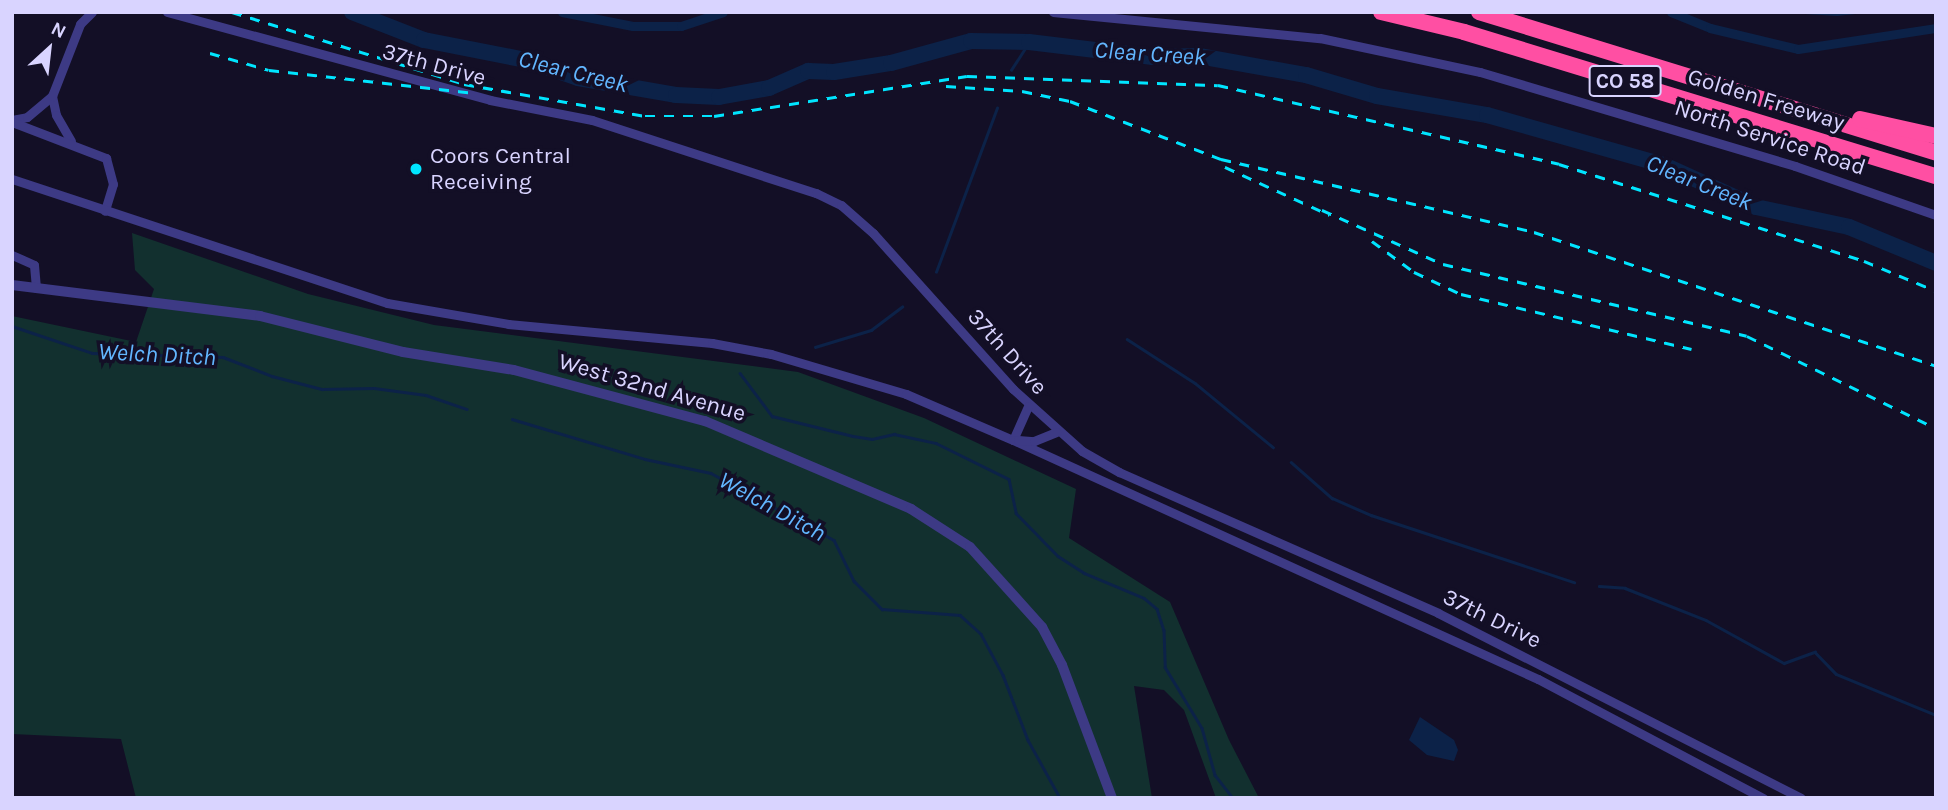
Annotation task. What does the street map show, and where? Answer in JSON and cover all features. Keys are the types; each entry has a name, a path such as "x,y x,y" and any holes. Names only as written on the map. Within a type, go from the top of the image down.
{"highway":[{"name":"Golden Freeway","path":"1381,12 1464,32 1936,178"},
{"name":"Golden Freeway","path":"1479,12 1936,153"},
{"path":"1725,86 1936,136"}],"street":[{"path":"12,121 27,117 52,96 80,24 92,12"},
{"name":"37th Drive","path":"167,12 490,100 592,120 816,193 841,205 873,233 1028,406 1056,432 1119,472 1449,618 1801,798"},
{"name":"North Service Road","path":"1053,12 1320,38 1467,69 1677,129 1936,215"},
{"path":"52,96 56,116 71,141"},
{"path":"12,121 71,141 99,153 110,163 113,184 105,211"},
{"path":"12,180 316,282 429,313 699,341 771,354 906,394 1526,673 1763,798"},
{"path":"12,255 34,265 36,288"},
{"name":"West 32nd Avenue","path":"12,285 260,316 403,352 514,370 705,421 911,509 970,547 1042,627 1062,665 1112,798"},
{"path":"1013,440 1028,406"},
{"path":"1013,440 1034,441 1056,432"}],"green space":[{"path":"132,233 308,294 434,325 798,372 924,418 1076,489 1069,538 1170,602 1229,740 1259,798 1216,798 1184,710 1164,690 1134,686 1152,798 136,798 121,739 12,734 12,316 136,342 154,289 135,270"}],"water":[{"path":"1772,12 1874,12 1837,16"},
{"path":"1420,717 1454,740 1458,750 1454,761 1427,755 1409,740"}],"waterway":[{"name":"Clear Creek","path":"352,12 424,40 526,60 578,78 676,95 719,97 769,88 808,71 834,72 891,63 971,41 1029,42 1153,57 1199,56 1306,75 1377,96 1487,115 1664,165 1756,207 1849,227 1936,263"},
{"path":"562,12 633,26 681,26 723,12"},
{"path":"1671,12 1710,28 1798,49 1936,28"},
{"path":"1011,70 1029,42"},
{"path":"936,272 997,108"},
{"path":"815,347 871,330 902,307"},
{"name":"Welch Ditch","path":"12,326 92,353 223,357 272,376 322,389 374,388 426,395 467,409"},
{"path":"1127,339 1195,383 1273,447"},
{"path":"740,373 772,416 853,436 872,439 894,434 936,443 1009,479 1016,513 1058,556 1084,573 1144,598 1157,609 1164,630 1165,667 1202,728 1215,775 1233,798"},
{"name":"Welch Ditch","path":"512,419 645,459 711,473 834,540 854,581 882,609 960,615 981,634 1003,675 1028,740 1060,798"},
{"path":"1291,462 1332,498 1371,515 1574,582"},
{"path":"1599,586 1625,588 1706,620 1784,663 1815,652 1836,674 1936,715"}],"railway":[{"path":"232,12 464,84 645,116 714,116 967,76 1218,85 1559,164 1864,261 1936,291"},
{"path":"210,53 269,70 475,93"},
{"path":"946,86 1022,91 1070,101 1221,159 1534,232 1936,366"},
{"path":"1225,167 1330,215"},
{"path":"1322,210 1443,264 1747,336 1936,428"},
{"path":"1372,241 1414,272 1461,294 1692,349"}],"place":[{"name":"Coors Central Receiving","path":"416,169"}]}
